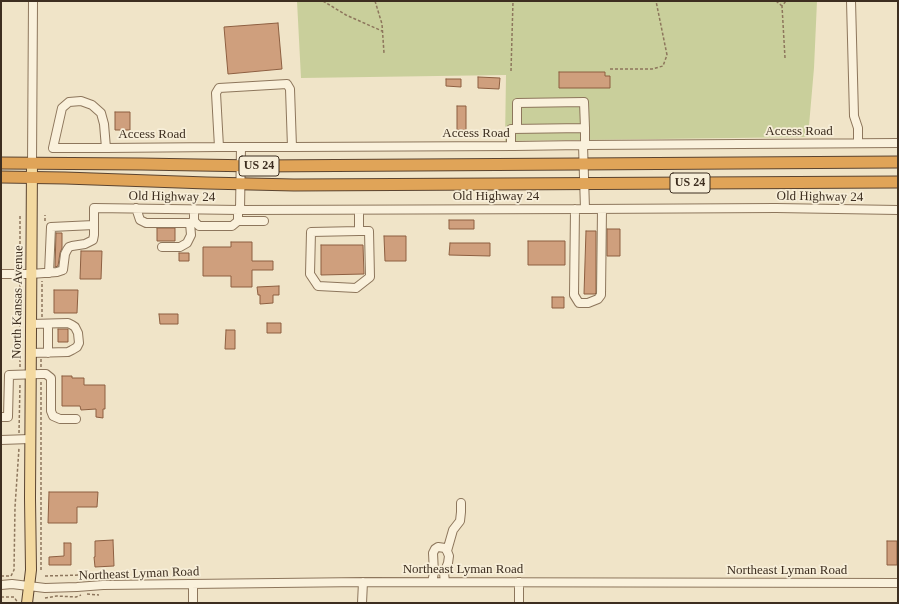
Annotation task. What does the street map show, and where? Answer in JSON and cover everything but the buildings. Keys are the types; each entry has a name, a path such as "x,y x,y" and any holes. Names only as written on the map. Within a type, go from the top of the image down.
{"highway":[{"name":"US 24","path":"1,163 241,166 898,162"},
{"name":"US 24","path":"1,177 302,185 898,182"}],"main road":[{"name":"North Kansas Avenue","path":"27,603 31,570 30,439 25,374 30,353 31,324 32,164"}],"street":[{"name":"North Kansas Avenue","path":"32,164 33,1"},
{"path":"851,1 854,116 858,128 858,143"},
{"path":"219,147 216,93 219,88 287,84 290,90 292,147"},
{"name":"Access Road","path":"106,148 104,124 101,113 92,105 81,101 69,102 62,108 53,148 106,148 219,147 511,146 898,143"},
{"path":"517,129 517,103 584,102 585,209"},
{"path":"511,146 511,129 585,128"},
{"path":"238,221 241,184 241,147"},
{"name":"Old Highway 24","path":"94,225 94,208 239,210 776,208 898,210"},
{"path":"136,208 140,220 146,223 192,222 199,226 232,226 238,221 264,221"},
{"path":"162,246 180,247 187,243 190,235 194,209"},
{"path":"574,209 574,295 579,303 588,303 598,299 601,295 602,209"},
{"path":"252,210 252,221"},
{"path":"359,210 360,231"},
{"path":"1,274 31,274 46,273 57,272 63,270 66,250 69,247 85,244 92,240 94,235 94,225 51,227 46,273"},
{"path":"360,231 369,231 370,277 356,288 318,286 310,274 311,232 360,231"},
{"path":"30,353 68,352 77,347 79,343 78,333 75,327 68,323 31,324"},
{"path":"45,324 45,353"},
{"path":"1,417 8,417 9,376 46,374 51,378 51,411 53,416 60,419 76,419"},
{"path":"1,440 30,439"},
{"path":"447,551 453,530 460,522 462,512 460,503"},
{"path":"432,582 434,573 433,553 438,547 445,548 449,556 444,573 445,582"},
{"path":"362,603 363,582"},
{"name":"Northeast Lyman Road","path":"1,585 12,584 45,588 77,588 103,585 363,582 898,583"},
{"path":"519,582 519,603"},
{"path":"193,603 194,584"}],"path":[{"path":"323,1 346,15 382,31"},
{"path":"374,1 382,24 384,53"},
{"path":"511,71 513,1"},
{"path":"610,69 652,69 663,66 667,56 656,1"},
{"path":"776,1 782,6"},
{"path":"785,58 782,6 786,1"},
{"path":"45,215 45,223"},
{"path":"19,433 25,374 20,274 20,216"},
{"path":"45,324 46,273"},
{"path":"41,570 41,374 45,353"},
{"path":"1,576 11,576 14,570 15,507 20,448"},
{"path":"45,576 82,575"},
{"path":"45,598 57,596 76,597 83,594 99,595"},
{"path":"1,597 14,597 18,603"}],"green space":[{"path":"297,1 817,1 814,68 808,137 505,141 506,75 301,78"}]}
